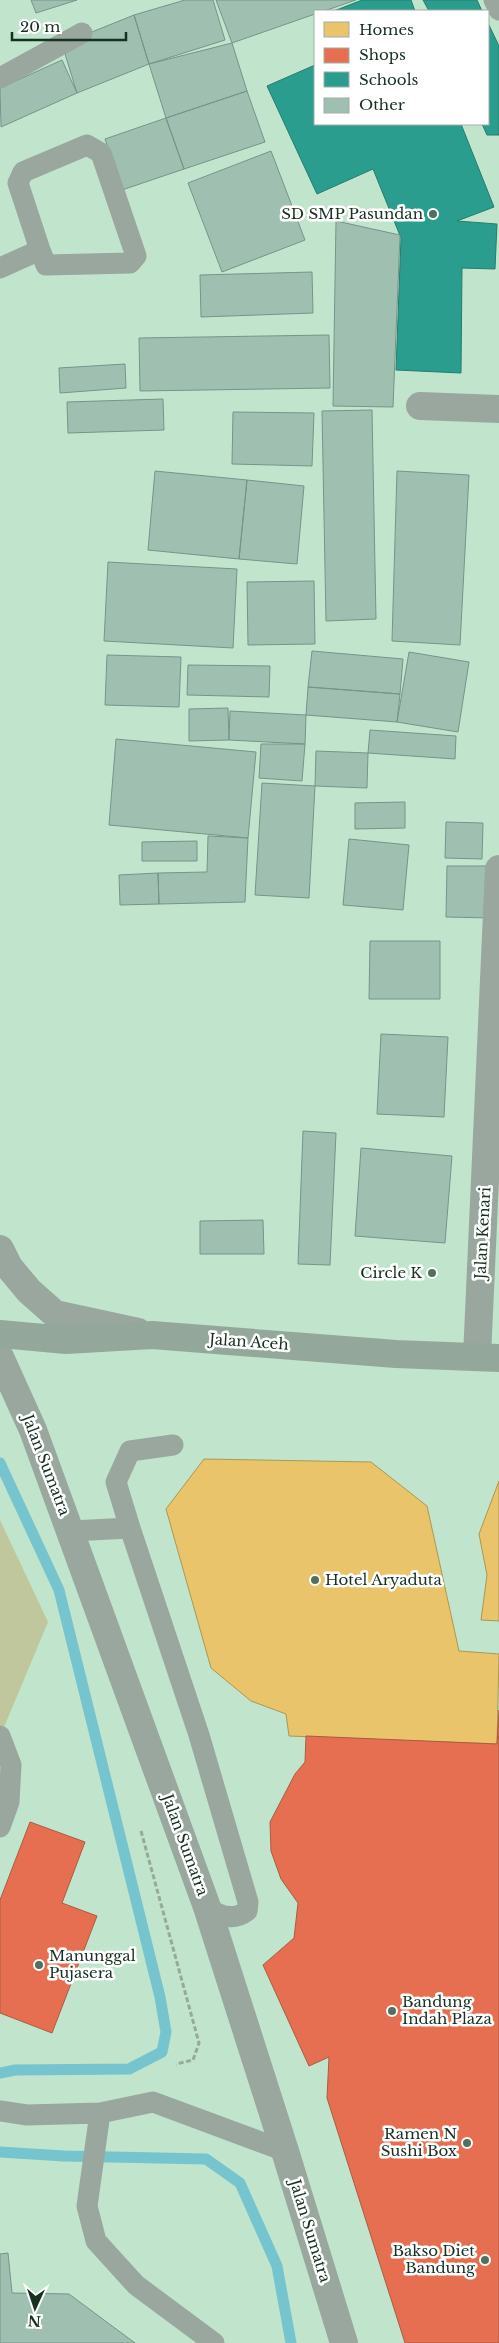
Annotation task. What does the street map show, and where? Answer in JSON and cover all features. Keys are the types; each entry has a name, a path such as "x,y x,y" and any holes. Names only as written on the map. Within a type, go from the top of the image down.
{"main road":[{"name":"Jalan Aceh","path":"0,1334 66,1340 152,1335 386,1353 488,1358"}],"street":[{"path":"420,406 499,409"},
{"name":"Jalan Kenari","path":"488,1358 499,869"},
{"path":"0,1249 9,1267 29,1291 54,1314 152,1335"},
{"name":"Jalan Sumatra","path":"0,1357 33,1430 71,1530 207,1907 344,2343"}],"lane":[{"path":"494,0 499,10"},
{"path":"2,72 82,34"},
{"path":"87,145 101,153 136,256 130,264 46,265 40,250 18,183 23,172 87,145"},
{"path":"0,268 40,250"},
{"path":"173,1445 130,1451 116,1482 199,1735 248,1902 247,1911 240,1917 221,1916 207,1907"},
{"path":"71,1530 130,1528"},
{"path":"0,1736 11,1765 9,1802 0,1827"},
{"path":"0,2111 27,2115 100,2113 153,2102 285,2151"},
{"path":"100,2113 87,2206 96,2241 136,2285 214,2343"}],"green space":[{"path":"0,1520 48,1622 2,1732 0,1730"}],"building: Homes":[{"name":"Hotel Aryaduta","path":"204,1459 371,1462 427,1506 459,1651 499,1654 497,1744 289,1736 286,1714 251,1701 211,1668 166,1509"},
{"path":"499,1481 499,1621 481,1620 487,1575 479,1534"}],"building: Shops":[{"name":"Bandung Indah Plaza","path":"499,1710 499,2343 405,2343 327,2098 329,2057 309,2066 263,1965 294,1938 298,1903 281,1879 271,1851 270,1822 295,1774 305,1762 306,1736 497,1744"},
{"name":"Manunggal Pujasera","path":"30,1822 85,1842 62,1903 97,1916 52,2033 0,2013 0,1900"}],"building: Schools":[{"path":"362,0 411,0 415,10 337,10"},
{"path":"423,0 477,0 482,10 428,10"},
{"path":"489,25 499,46 499,135 487,135 482,125 489,125"},
{"name":"SD SMP Pasundan","path":"314,65 314,125 461,125 494,207 457,221 497,224 495,269 462,268 461,373 396,370 401,238 373,169 317,194 267,86"}],"building: Other":[{"path":"31,0 77,0 36,13"},
{"path":"185,0 213,0 225,40 149,64 134,15"},
{"path":"216,0 356,0 327,10 314,10 314,14 232,43"},
{"path":"134,15 149,64 77,93 62,44"},
{"path":"232,43 247,91 166,118 149,64"},
{"path":"62,60 77,93 1,127 0,88"},
{"path":"247,91 265,142 184,169 166,118"},
{"path":"166,118 184,169 122,190 105,139"},
{"path":"271,151 305,240 222,272 188,183"},
{"path":"336,221 400,235 393,407 333,406"},
{"path":"312,272 313,313 201,317 200,275"},
{"path":"329,335 330,388 140,391 139,338"},
{"path":"125,364 126,388 60,393 59,368"},
{"path":"163,399 164,430 68,433 67,402"},
{"path":"372,410 376,619 326,621 322,411"},
{"path":"233,412 314,413 312,466 232,464"},
{"path":"155,471 247,480 239,559 148,550"},
{"path":"397,471 469,475 460,645 392,641"},
{"path":"247,480 304,486 297,564 239,559"},
{"path":"108,562 237,569 233,648 104,641"},
{"path":"314,581 315,644 248,645 247,582"},
{"path":"312,651 403,659 400,694 308,687"},
{"path":"409,652 469,662 458,732 397,722"},
{"path":"107,655 181,657 179,707 105,705"},
{"path":"188,665 270,666 269,697 187,695"},
{"path":"308,687 400,694 397,722 306,715"},
{"path":"228,708 229,740 189,741 189,709"},
{"path":"230,711 306,715 305,744 229,740"},
{"path":"370,730 456,736 455,759 368,753"},
{"path":"116,739 256,752 248,838 109,825"},
{"path":"261,744 305,744 302,781 259,778"},
{"path":"316,751 368,753 367,788 315,786"},
{"path":"262,783 315,786 309,898 255,895"},
{"path":"405,802 405,828 355,829 355,803"},
{"path":"446,822 483,823 482,859 445,858"},
{"path":"208,836 248,838 245,902 159,904 158,873 207,872"},
{"path":"349,839 409,845 403,910 343,905"},
{"path":"197,841 197,861 142,861 142,842"},
{"path":"447,866 493,866 492,918 446,917"},
{"path":"158,873 159,904 120,905 119,875"},
{"path":"370,941 440,941 440,999 369,999"},
{"path":"381,1034 448,1037 444,1117 377,1114"},
{"path":"303,1131 336,1133 330,1265 298,1264"},
{"path":"361,1148 452,1156 445,1243 355,1236"},
{"path":"263,1220 264,1254 200,1254 200,1221"},
{"path":"8,2253 12,2293 69,2294 135,2343 0,2343 0,2254"}],"waterway":[{"path":"0,1463 59,1590 160,1997 166,2032 162,2052 129,2069 15,2070 0,2073"},
{"path":"0,2152 64,2156 206,2159 240,2183 277,2266 291,2343"}],"place":[{"name":"SD SMP Pasundan","path":"433,214"},
{"name":"Circle K","path":"432,1273"},
{"name":"Hotel Aryaduta","path":"315,1580"},
{"name":"Manunggal Pujasera","path":"39,1965"},
{"name":"Bandung Indah Plaza","path":"392,2011"},
{"name":"Ramen N Sushi Box","path":"467,2143"},
{"name":"Bakso Diet Bandung","path":"485,2260"}]}
